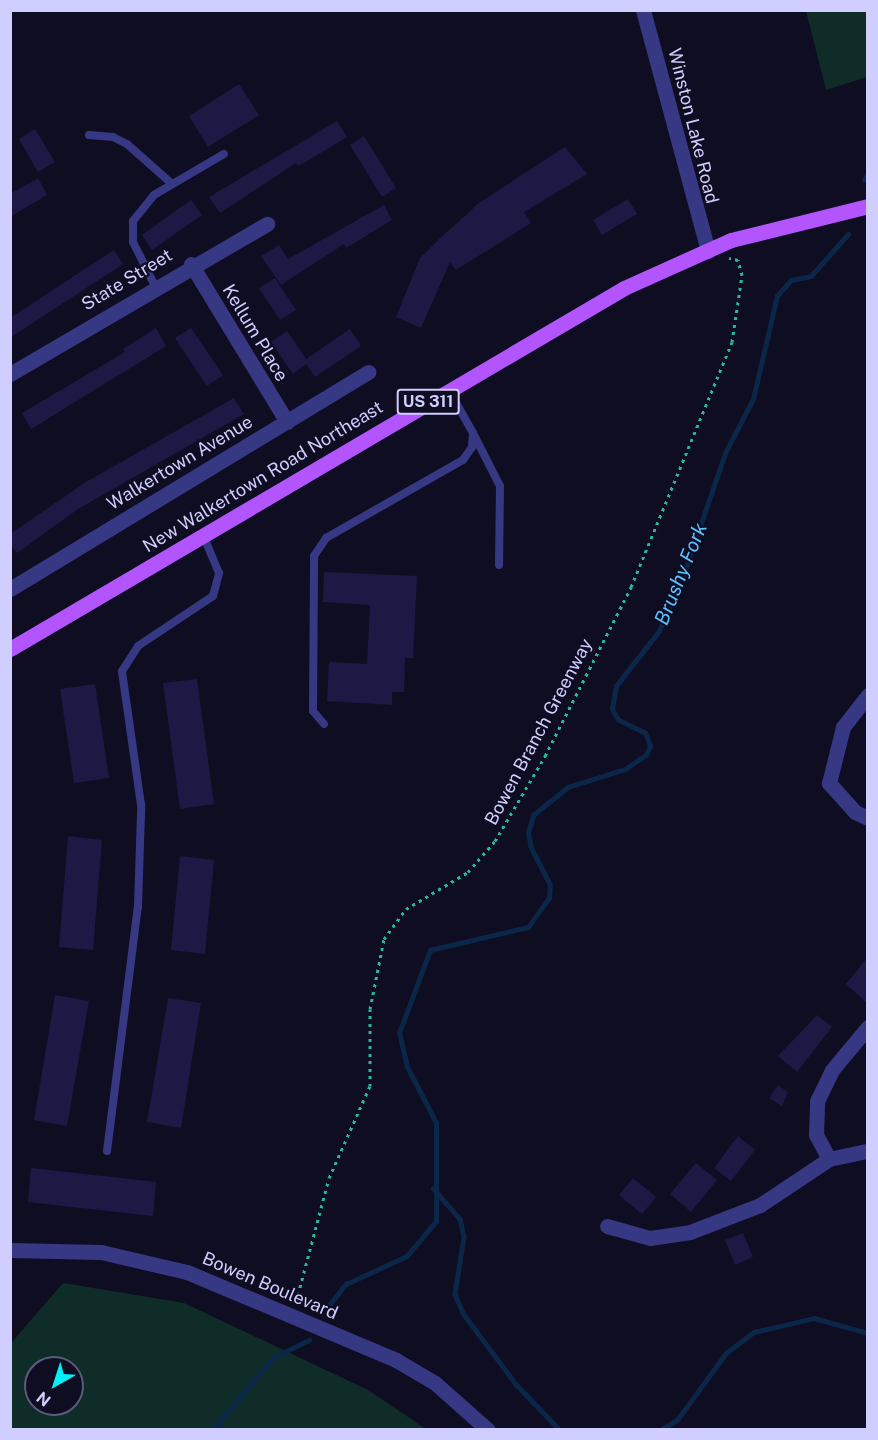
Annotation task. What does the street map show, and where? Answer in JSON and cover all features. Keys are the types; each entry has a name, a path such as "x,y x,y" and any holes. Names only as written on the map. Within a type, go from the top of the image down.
{"main road":[{"name":"New Walkertown Road Northeast","path":"10,650 594,304 731,240 867,206"}],"street":[{"name":"Winston Lake Road","path":"643,10 708,251"},
{"name":"State Street","path":"10,374 191,264 267,224"},
{"name":"Kellum Place","path":"191,264 287,422"},
{"name":"Walkertown Avenue","path":"10,589 369,372"},
{"path":"861,815 829,783 843,727 867,695"},
{"path":"829,1159 816,1135 818,1101 832,1070 867,1027"},
{"path":"607,1226 650,1238 690,1232 760,1205 829,1159 867,1151"},
{"name":"Bowen Boulevard","path":"10,1250 78,1250 138,1258 188,1272 416,1371 488,1430"}],"lane":[{"path":"89,135 113,137 127,144 171,184"},
{"path":"154,286 133,242 133,221 154,195 224,154"},
{"path":"449,390 474,433 500,486 499,565"},
{"path":"324,724 313,711 314,556 326,538 463,460 474,433"},
{"path":"107,1151 138,907 140,853 141,805 122,671 138,646 213,596 219,573 203,535"}],"path":[{"name":"Bowen Branch Greenway","path":"291,1315 305,1278 329,1178 368,1093 370,1009 384,939 406,909 475,865 527,788 652,544 687,441 732,342 741,286 740,266 738,260 708,251"}],"green space":[{"path":"806,11 867,11 867,77 826,90"},
{"path":"63,1283 184,1303 368,1390 426,1429 11,1429 11,1343"}],"building":[{"path":"239,84 259,115 208,147 189,116"},
{"path":"337,121 347,137 299,166 296,163 220,213 209,197"},
{"path":"35,129 55,162 38,172 19,139"},
{"path":"364,136 396,188 382,197 350,145"},
{"path":"565,147 587,174 524,212 531,223 456,270 450,262 421,328 396,317 420,258 479,203"},
{"path":"38,178 47,195 10,217 10,194"},
{"path":"628,199 637,214 602,235 593,220"},
{"path":"191,200 202,215 152,250 142,235"},
{"path":"384,205 392,220 346,248 344,244 281,285 261,256 279,245 288,259"},
{"path":"114,250 123,264 10,338 10,318"},
{"path":"275,278 296,310 280,320 259,288"},
{"path":"156,328 166,346 31,429 22,413 125,352 123,349"},
{"path":"191,328 223,375 207,386 175,338"},
{"path":"350,329 361,346 315,377 306,364 293,374 271,342 287,331 306,359"},
{"path":"234,398 244,414 78,509 17,553 10,544 10,534 86,482"},
{"path":"324,572 417,576 413,658 405,658 404,692 392,692 392,705 327,701 329,662 367,664 370,605 323,602"},
{"path":"197,679 214,804 180,809 163,683"},
{"path":"95,684 109,778 74,783 60,689"},
{"path":"68,836 102,840 93,950 59,947"},
{"path":"180,856 214,860 205,954 171,950"},
{"path":"867,958 867,1003 846,984"},
{"path":"55,995 89,1001 67,1126 34,1120"},
{"path":"168,998 201,1003 181,1128 147,1122"},
{"path":"817,1015 832,1027 797,1072 778,1056"},
{"path":"778,1085 788,1092 782,1106 769,1098"},
{"path":"738,1136 755,1150 731,1181 714,1168"},
{"path":"696,1163 717,1180 691,1212 670,1194"},
{"path":"31,1168 156,1182 153,1216 28,1202"},
{"path":"633,1178 656,1197 642,1214 619,1195"},
{"path":"743,1233 753,1257 735,1265 725,1240"}],"waterway":[{"name":"Brushy Fork","path":"864,180 868,173"},
{"name":"Brushy Fork","path":"327,1308 346,1284 407,1256 436,1221 436,1123 407,1067 399,1033 430,950 528,927 549,898 550,885 531,848 528,833 533,815 568,787 625,769 646,755 650,746 645,733 618,720 612,709 616,686 659,631 683,576 725,453 753,399 777,296 791,280 811,276 848,234"},
{"path":"433,1188 460,1219 464,1237 455,1294 463,1313 516,1384 560,1430"},
{"path":"660,1430 677,1420 726,1353 754,1332 814,1318 868,1333"},
{"name":"Brushy Fork","path":"212,1430 274,1357 309,1340"}]}
